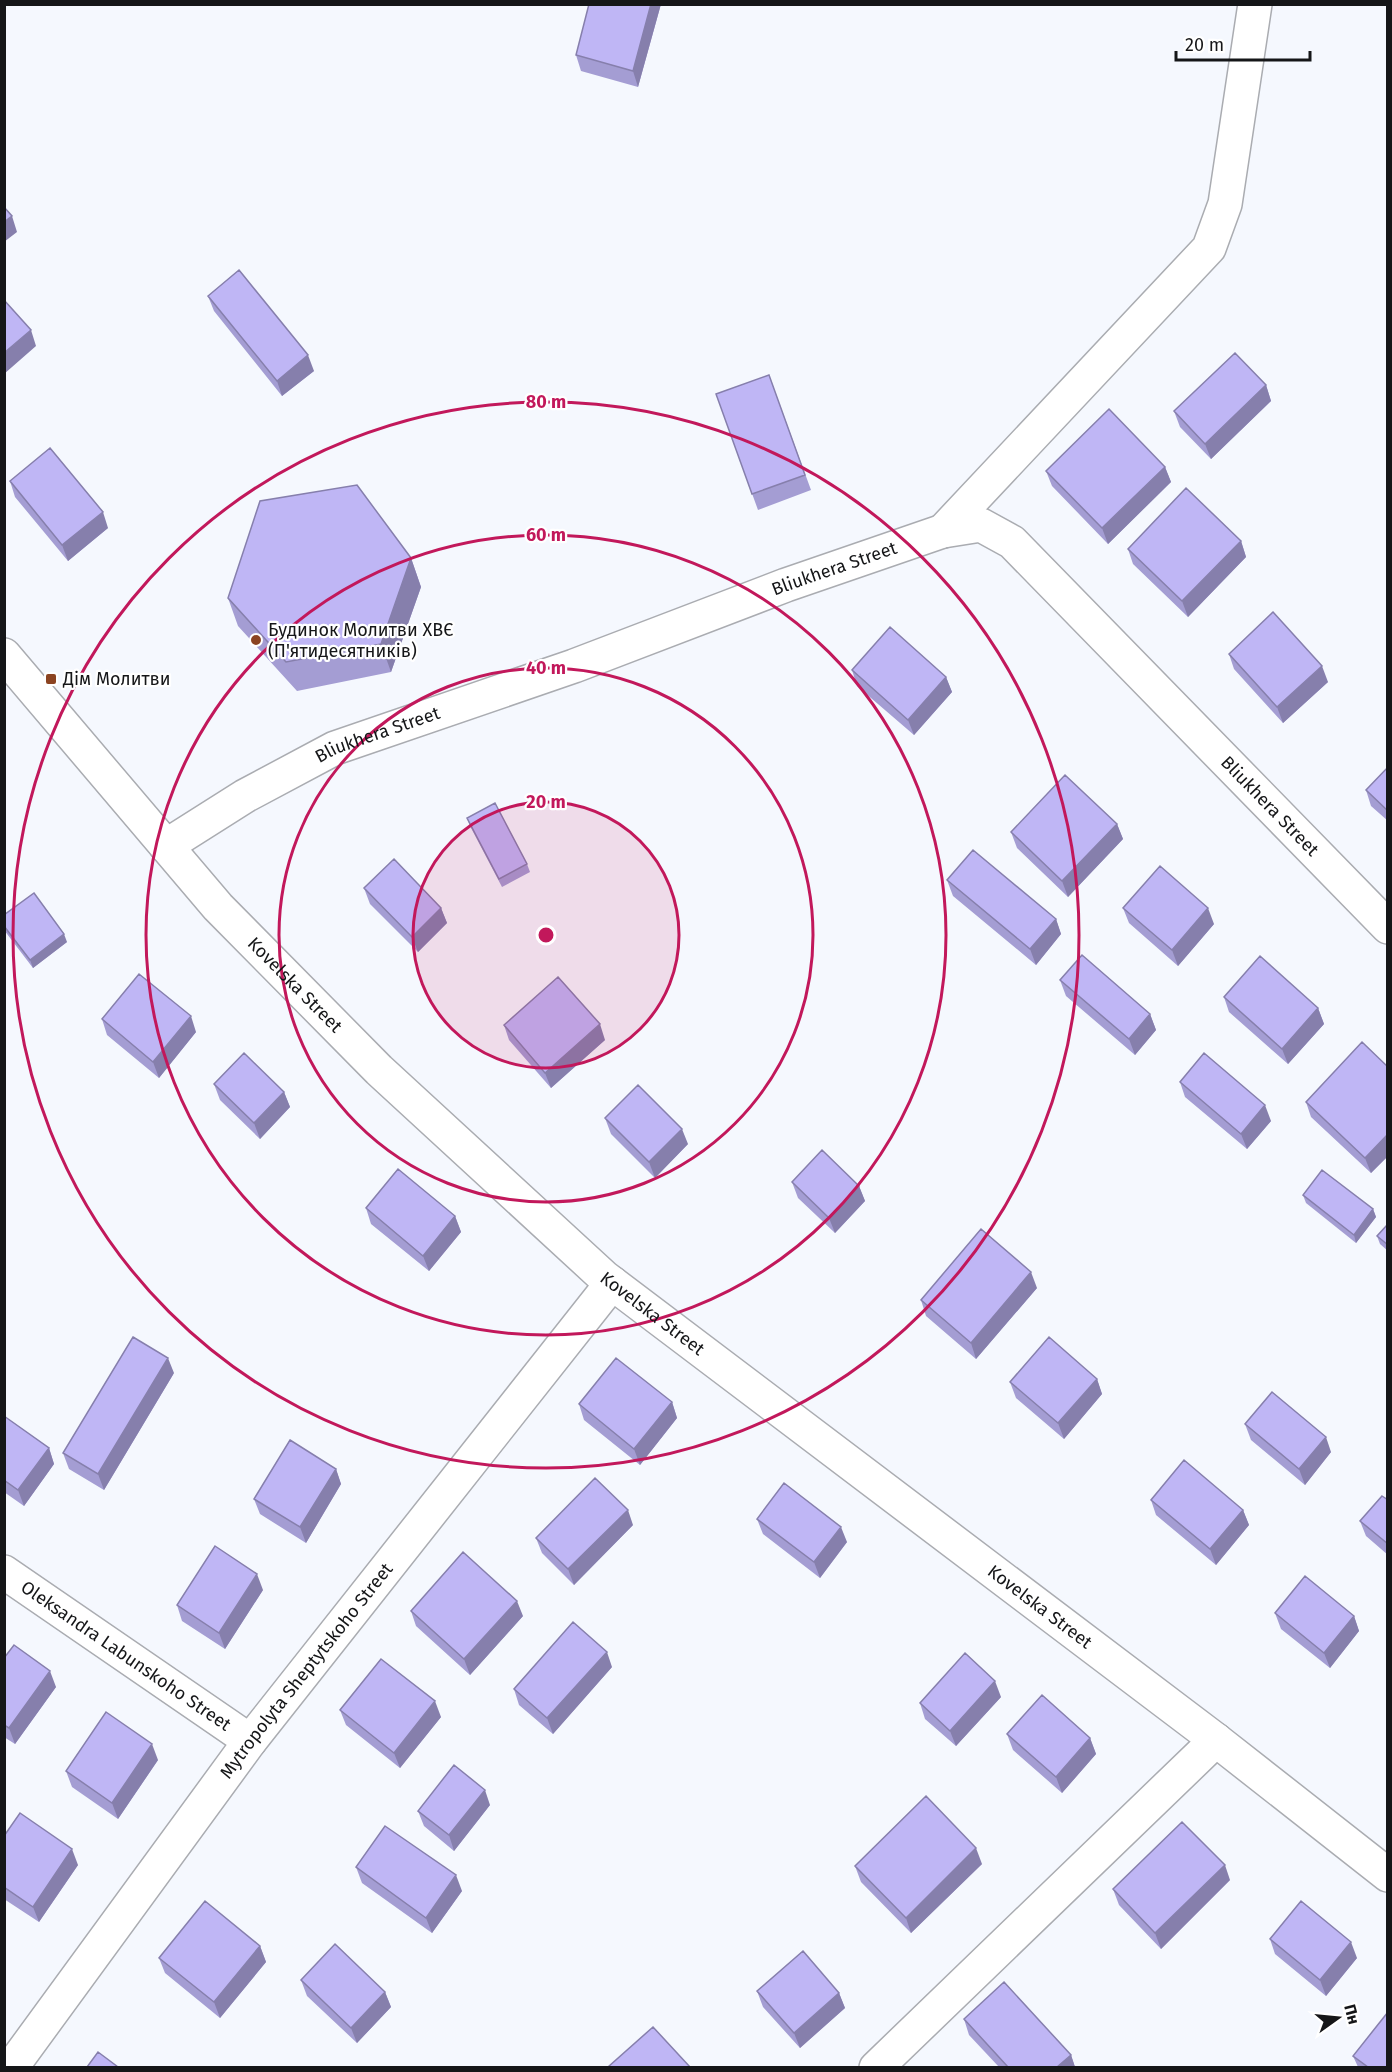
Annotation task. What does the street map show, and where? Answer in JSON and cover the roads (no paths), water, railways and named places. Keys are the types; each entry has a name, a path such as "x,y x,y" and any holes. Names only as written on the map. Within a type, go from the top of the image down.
{"street":[{"path":"943,531 1209,249 1225,204 1255,4"},
{"name":"Bliukhera Street","path":"166,846 245,796 335,748 574,666 786,585 943,531 981,525 1012,542 1388,927"},
{"name":"Kovelska Street","path":"4,655 218,908 379,1070 612,1284 1216,1740 1388,1875"},
{"name":"Mytropolyta Sheptytskoho Street","path":"11,2067 250,1741 612,1284"},
{"name":"Oleksandra Labunskoho Street","path":"4,1572 250,1741"},
{"path":"876,2067 1216,1740"}],"place":[{"name":"Будинок Молитви ХВЄ (П'ятидесятників)","path":"256,640"},
{"name":"Дім Молитви","path":"51,679"}]}
